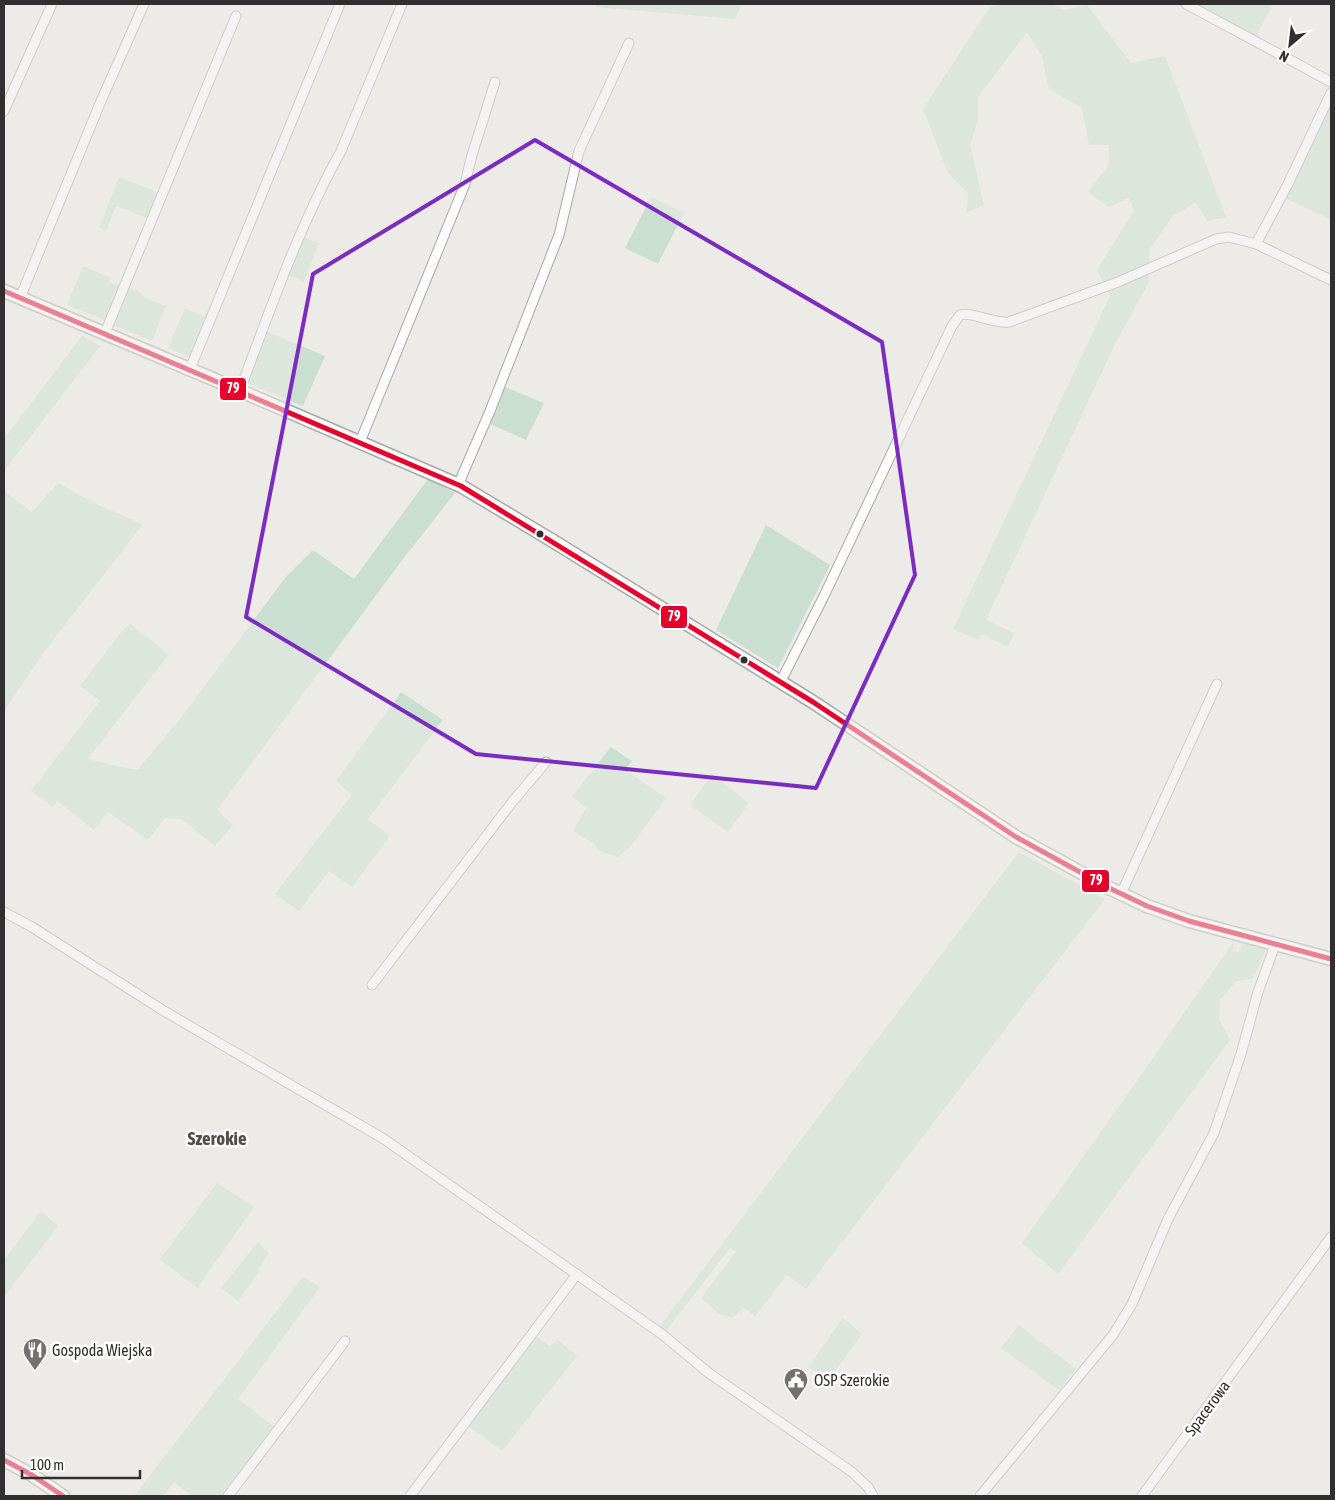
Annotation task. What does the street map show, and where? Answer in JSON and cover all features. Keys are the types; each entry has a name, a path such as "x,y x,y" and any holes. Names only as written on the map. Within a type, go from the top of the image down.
{"street":[{"path":"4,111 52,4"},
{"path":"20,298 101,101 144,4"},
{"path":"190,369 340,4"},
{"path":"240,390 287,265 329,172 341,151 402,4"},
{"path":"1186,4 1331,82"},
{"path":"104,333 236,16"},
{"path":"458,485 490,411 559,234 579,151 629,43"},
{"path":"360,442 464,184 495,82"},
{"path":"1256,244 1287,186 1331,93"},
{"path":"780,681 828,588 952,326 960,315 968,314 1000,323 1009,322 1118,282 1216,239 1229,237 1256,244 1331,280"},
{"path":"4,291 240,390 458,485 508,513 780,681 861,732 1016,837 1080,874 1121,894 1189,921 1331,959"},
{"path":"1121,894 1217,684"},
{"path":"372,985 513,801 546,762"},
{"path":"4,912 32,927 164,1011 384,1139 663,1335 717,1378 852,1472 868,1487 873,1496"},
{"path":"980,1496 1113,1335 1129,1310 1164,1226 1214,1133 1241,1054 1256,998 1275,945"},
{"name":"Spacerowa","path":"1142,1496 1331,1237"},
{"path":"410,1496 577,1274"},
{"path":"228,1496 345,1341"},
{"path":"4,1460 32,1475 63,1496"}],"highlighted area":[{"path":"535,140 882,342 915,575 816,788 476,754 246,617 313,274"}],"green space":[{"path":"596,4 742,4 735,19 596,7"},
{"path":"1000,4 1051,4 1065,10 1087,5 1131,63 1165,56 1226,217 1207,221 1196,202 1172,217 1150,249 1148,284 1116,342 986,620 1014,633 1008,647 981,634 979,640 953,629 1110,296 1097,270 1134,210 1129,198 1108,207 1088,192 1108,166 1109,145 1089,145 1082,108 1049,89 1042,57 1027,32 978,97 978,120 970,145 984,205 966,213 968,193 948,173 923,109 990,7"},
{"path":"1195,4 1273,4 1256,37"},
{"path":"1331,96 1331,220 1283,197"},
{"path":"119,177 157,192 147,218 116,206 106,231 99,228"},
{"path":"651,197 684,213 658,264 625,248"},
{"path":"303,237 319,243 304,282 287,275"},
{"path":"83,266 111,278 109,282 121,286 107,321 67,305"},
{"path":"129,287 146,298 166,306 152,341 113,325"},
{"path":"185,308 209,319 192,358 168,348"},
{"path":"266,331 325,356 303,406 244,382"},
{"path":"82,336 100,346 4,471 4,439"},
{"path":"505,387 544,403 526,440 490,424"},
{"path":"428,479 455,493 403,559 217,810 233,825 215,846 182,819 165,818 148,840 108,812 94,830 57,801 53,807 31,791 100,701 80,686 122,631 130,624 169,654 88,759 125,768 138,769 180,719 285,578 313,550 354,579"},
{"path":"58,483 100,506 143,524 44,652 4,711 4,491 32,512"},
{"path":"766,525 830,565 778,668 716,630"},
{"path":"401,692 443,720 368,819 390,836 352,887 329,871 299,911 275,894 352,795 336,781"},
{"path":"611,747 632,761 625,770 666,798 631,846 618,857 600,851 593,843 573,831 586,808 572,796"},
{"path":"712,774 749,803 728,832 690,805"},
{"path":"1019,852 1105,899 806,1289 787,1275 755,1316 743,1307 733,1318 719,1314 701,1298 736,1252 730,1248 666,1331 660,1326"},
{"path":"1234,941 1233,951 1239,952 1243,943 1266,949 1253,979 1236,981 1220,1000 1219,1019 1230,1040 1058,1274 1022,1243"},
{"path":"217,1183 254,1207 197,1288 160,1259"},
{"path":"41,1211 58,1226 4,1297 4,1260"},
{"path":"258,1242 269,1253 259,1269 260,1271 238,1301 221,1288"},
{"path":"303,1277 320,1287 238,1399 276,1428 220,1496 192,1496 174,1482 164,1496 134,1496"},
{"path":"843,1318 862,1334 828,1381 808,1367"},
{"path":"1019,1325 1076,1369 1060,1389 1057,1389 1001,1348"},
{"path":"535,1335 549,1346 558,1340 577,1356 502,1451 467,1425"}],"transit line":[{"name":"79","path":"4,291 461,486 813,702 1016,837 1109,888 1147,906 1189,921 1331,959"},
{"name":"79","path":"4,1460 32,1475 63,1496"}],"place":[{"name":"Gospoda Wiejska","path":"35,1371"},
{"name":"OSP Szerokie","path":"796,1401"}],"district":[{"name":"Szerokie","path":"217,1138"}]}
